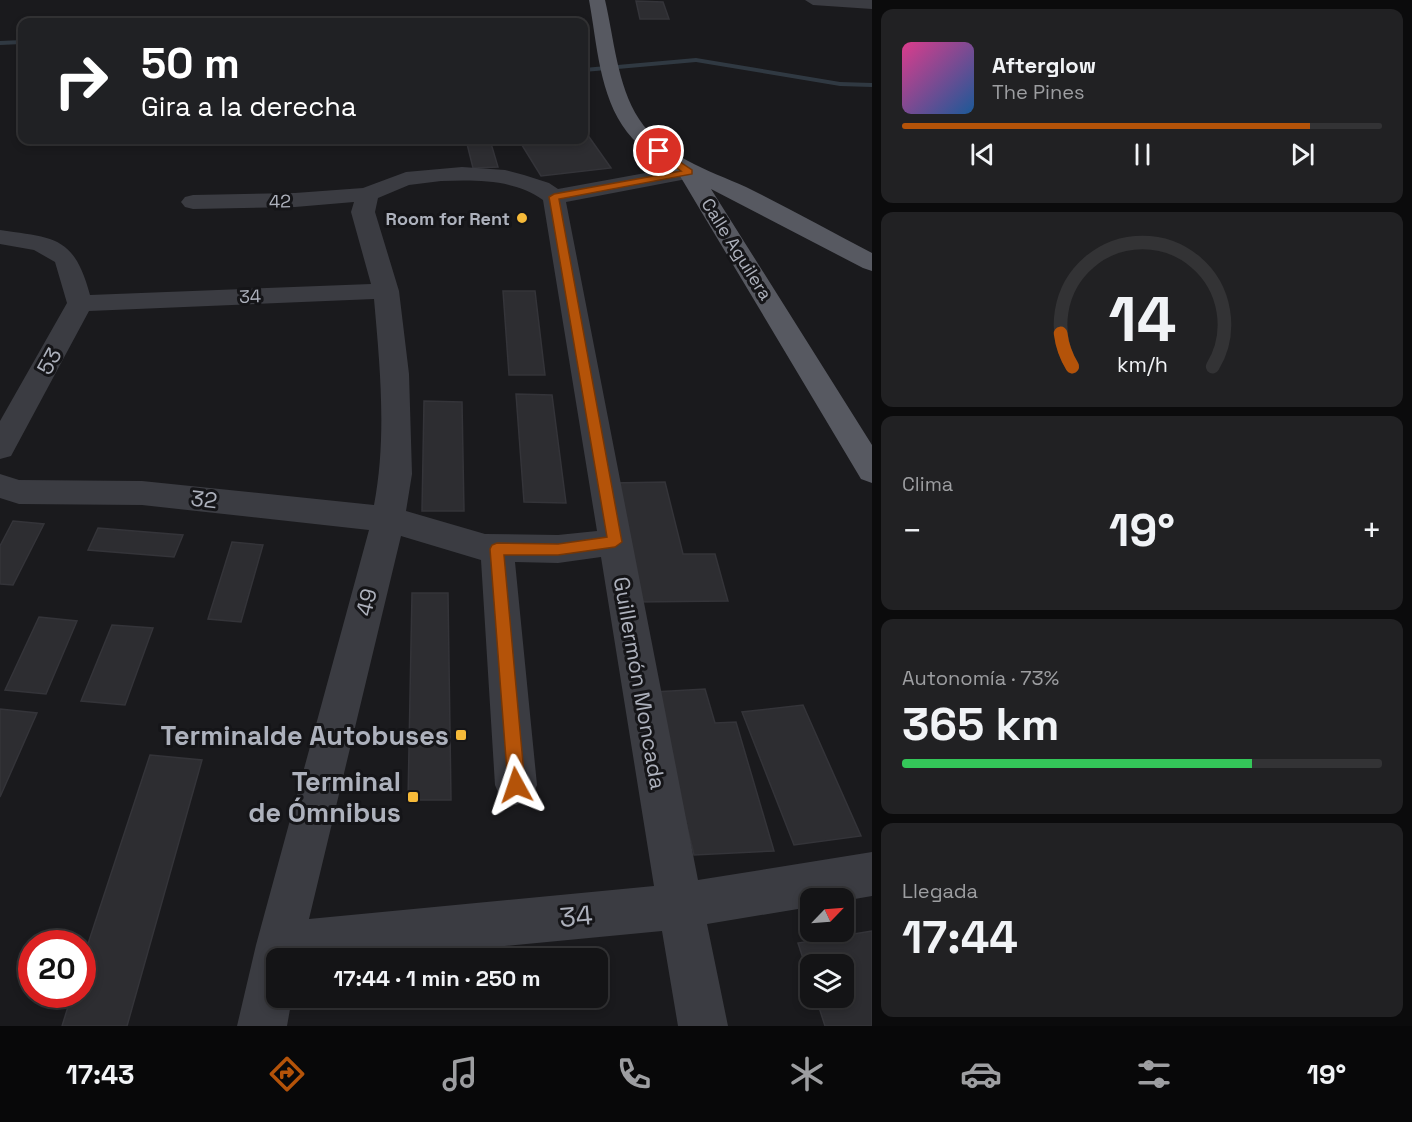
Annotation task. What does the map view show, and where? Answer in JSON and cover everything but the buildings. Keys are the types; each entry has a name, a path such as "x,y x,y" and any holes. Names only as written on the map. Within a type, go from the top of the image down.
{"main road":[{"name":"Calle Aguilera","path":"597,0 616,87 634,127 659,151 689,172 872,471"},
{"path":"689,172 742,195 872,263"},
{"path":"708,203 718,196 742,195"}],"street":[{"path":"813,0 872,4"},
{"path":"554,197 689,172"},
{"name":"42","path":"193,202 296,200 376,189 436,175 524,180 545,188 554,197"},
{"name":"49","path":"262,1026 279,945 388,519 396,463 395,374 386,291 363,212 376,189"},
{"name":"Guillermón Moncada","path":"554,197 703,1026"},
{"path":"0,237 32,242 51,248 64,256 80,303"},
{"name":"34","path":"80,303 386,291"},
{"name":"53","path":"0,448 80,303"},
{"name":"32","path":"10,489 142,493 388,519 485,548 558,549 615,542"},
{"path":"497,549 516,785"},
{"name":"34","path":"279,945 680,906 872,874"}],"waterway":[{"path":"0,43 18,42"},
{"path":"588,70 696,60 840,84 872,85"}],"place":[{"name":"Room for Rent","path":"522,218"},
{"name":"Terminalde Autobuses","path":"461,735"},
{"name":"Terminal de Ómnibus","path":"413,797"}],"route":[{"path":"516,785 497,549 558,549 615,542 554,197 689,172 659,151"}]}
